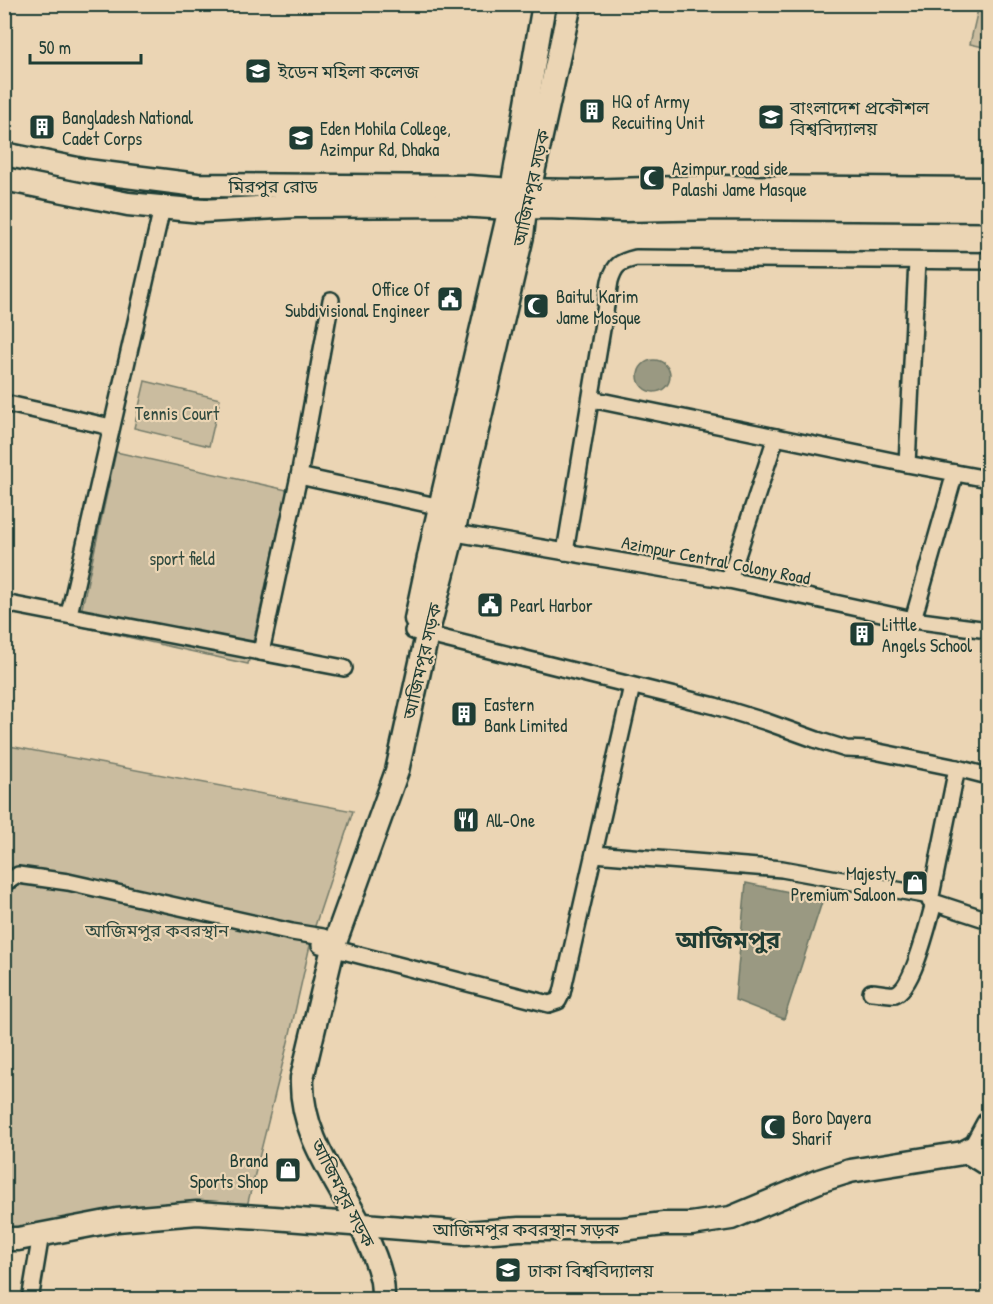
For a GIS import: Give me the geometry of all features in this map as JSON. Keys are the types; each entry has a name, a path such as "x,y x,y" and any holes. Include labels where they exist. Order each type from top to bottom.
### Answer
{"main road":[{"name":"আজিমপুর সড়ক","path":"444,531 441,507 528,199 544,4"},
{"name":"আজিমপুর সড়ক","path":"383,1299 382,1279 373,1251 354,1224 341,1212 302,1137 292,1113 288,1095 290,1077 334,903 384,767 420,633 444,531 522,236 570,4"},
{"name":"মিরপুর রোড","path":"4,154 87,171 197,185 469,187 528,199"},
{"name":"মিরপুর রোড","path":"4,179 128,204 202,211 296,206 459,205 528,199"},
{"path":"528,199 582,191 710,187 988,189"},
{"path":"528,199 624,210 732,208 988,210"},
{"path":"963,1153 976,1146 988,1125"},
{"name":"আজিমপুর কবরস্থান সড়ক","path":"4,1239 18,1239 117,1220 197,1213 466,1233 519,1229 622,1229 664,1224 691,1224 731,1218 819,1181 850,1171 963,1153"},
{"name":"আজিমপুর সড়ক","path":"354,1224 374,1280 375,1299"}],"street":[{"path":"69,614 162,208"},
{"path":"566,552 610,281 613,269 622,261 636,258 988,261"},
{"path":"907,464 917,261"},
{"path":"261,652 299,476 331,300"},
{"path":"591,399 988,479"},
{"path":"4,403 111,427"},
{"path":"729,580 776,437"},
{"path":"913,620 956,473"},
{"path":"299,476 441,507"},
{"name":"Azimpur Central Colony Road","path":"444,531 729,580 913,620 988,630"},
{"path":"4,603 344,668"},
{"path":"420,633 725,709 846,749 869,750 988,776"},
{"path":"10,880 18,875 68,882 292,932 549,1004 558,1001 562,993 632,686"},
{"path":"872,992 896,994 907,984 913,970 932,900 957,768"},
{"path":"594,854 782,868 932,900 988,920"},
{"path":"963,1153 988,1169"},
{"path":"30,1299 41,1234"}],"green space":[{"path":"979,5 988,5 988,48 970,44"},
{"name":"Tennis Court","path":"145,381 220,399 209,446 134,428"},
{"name":"sport field","path":"116,452 287,490 248,664 78,626"},
{"name":"আজিমপুর কবরস্থান","path":"4,745 353,811 313,932 246,1210 5,1231"}],"shaded area":[{"path":"654,360 665,365 670,376 665,387 654,392 643,387 638,376 643,365"},
{"path":"746,883 823,899 784,1019 735,1000"}],"place":[{"name":"ইডেন মহিলা কলেজ","path":"258,71"},
{"name":"HQ of Army Recuiting Unit","path":"592,111"},
{"name":"বাংলাদেশ প্রকৌশল বিশ্ববিদ্যালয়","path":"771,117"},
{"name":"Bangladesh National Cadet Corps","path":"42,127"},
{"name":"Eden Mohila College, Azimpur Rd, Dhaka","path":"301,138"},
{"name":"Azimpur road side Palashi Jame Masque","path":"652,178"},
{"name":"Office Of Subdivisional Engineer","path":"450,299"},
{"name":"Baitul Karim Jame Mosque","path":"536,306"},
{"name":"Pearl Harbor","path":"490,605"},
{"name":"Little Angels School","path":"862,634"},
{"name":"Eastern Bank Limited","path":"464,714"},
{"name":"All-One","path":"466,820"},
{"name":"Majesty Premium Saloon","path":"915,883"},
{"name":"Boro Dayera Sharif","path":"773,1127"},
{"name":"Brand Sports Shop","path":"288,1170"},
{"name":"ঢাকা বিশ্ববিদ্যালয়","path":"508,1270"}],"district":[{"name":"আজিমপুর","path":"728,939"}]}
